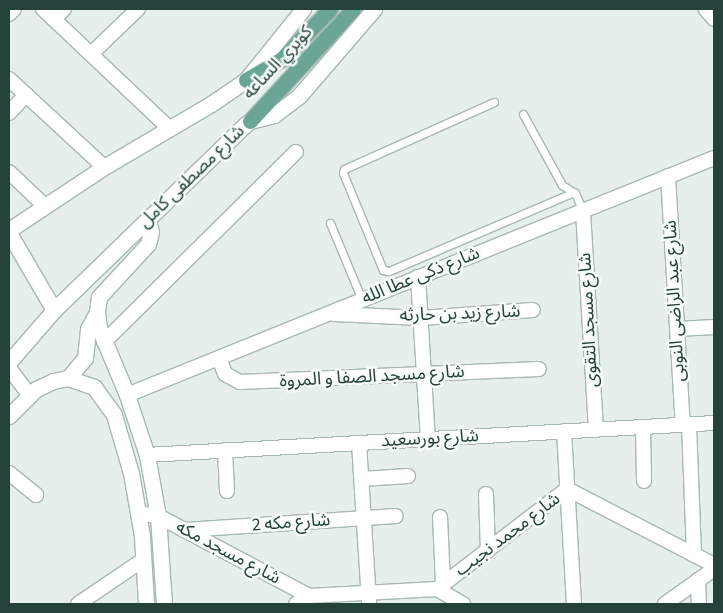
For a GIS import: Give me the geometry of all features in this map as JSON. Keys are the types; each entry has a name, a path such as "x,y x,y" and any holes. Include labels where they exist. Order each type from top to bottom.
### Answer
{"main road":[{"path":"9,362 54,310 9,232 104,166 211,104 246,80 304,9"},
{"name":"كوبري الساعه","path":"246,80 282,59 330,9"},
{"name":"كوبري الساعه","path":"250,121 353,9"},
{"name":"شارع مصطفى كامل","path":"54,310 250,121 274,115 299,96 374,9"},
{"path":"706,9 714,18"},
{"path":"148,220 151,232 148,244 99,297 97,312 99,328 127,394 146,455 158,516 164,604"},
{"path":"68,378 85,358 88,329 97,312"},
{"path":"9,416 30,394 54,381 68,378 94,386 114,415 131,473 138,513 146,604"}],"street":[{"path":"9,14 14,9"},
{"path":"43,9 59,14 91,54 169,128"},
{"path":"91,54 138,9"},
{"path":"9,79 104,166"},
{"path":"9,113 26,95"},
{"path":"104,342 296,152"},
{"name":"شارع ذكى عطا الله","path":"127,394 714,158"},
{"path":"9,172 45,206"},
{"name":"شارع عبد الراضى النوبى","path":"668,176 694,555"},
{"name":"شارع مسجد التقوى","path":"583,211 596,430"},
{"path":"418,278 428,439"},
{"name":"شارع زيد بن حارثه","path":"328,314 421,318 533,310"},
{"path":"677,329 714,327"},
{"name":"شارع مسجد الصفا و المروة","path":"219,358 225,374 240,382 538,368"},
{"path":"9,368 30,394"},
{"name":"شارع بورسعيد","path":"146,455 714,423"},
{"path":"643,427 644,481"},
{"path":"564,431 574,604"},
{"path":"360,443 369,598"},
{"path":"225,450 227,491"},
{"path":"9,473 36,495"},
{"path":"362,479 408,476"},
{"name":"شارع محمد نجيب","path":"444,594 488,550 567,489 714,567"},
{"path":"486,494 488,550"},
{"name":"شارع مسجد مكه","path":"138,513 158,516 309,596"},
{"name":"شارع مكه 2","path":"185,530 396,516"},
{"path":"440,517 444,594"},
{"path":"80,604 143,560"},
{"path":"666,604 714,567"},
{"path":"698,580 699,604"},
{"path":"296,604 309,596 369,598 444,594 463,604"}],"lane":[{"path":"494,102 344,169 343,173 383,270 388,271 574,192"},
{"path":"523,114 562,185 574,192 583,211"},
{"path":"330,223 362,300"}]}
